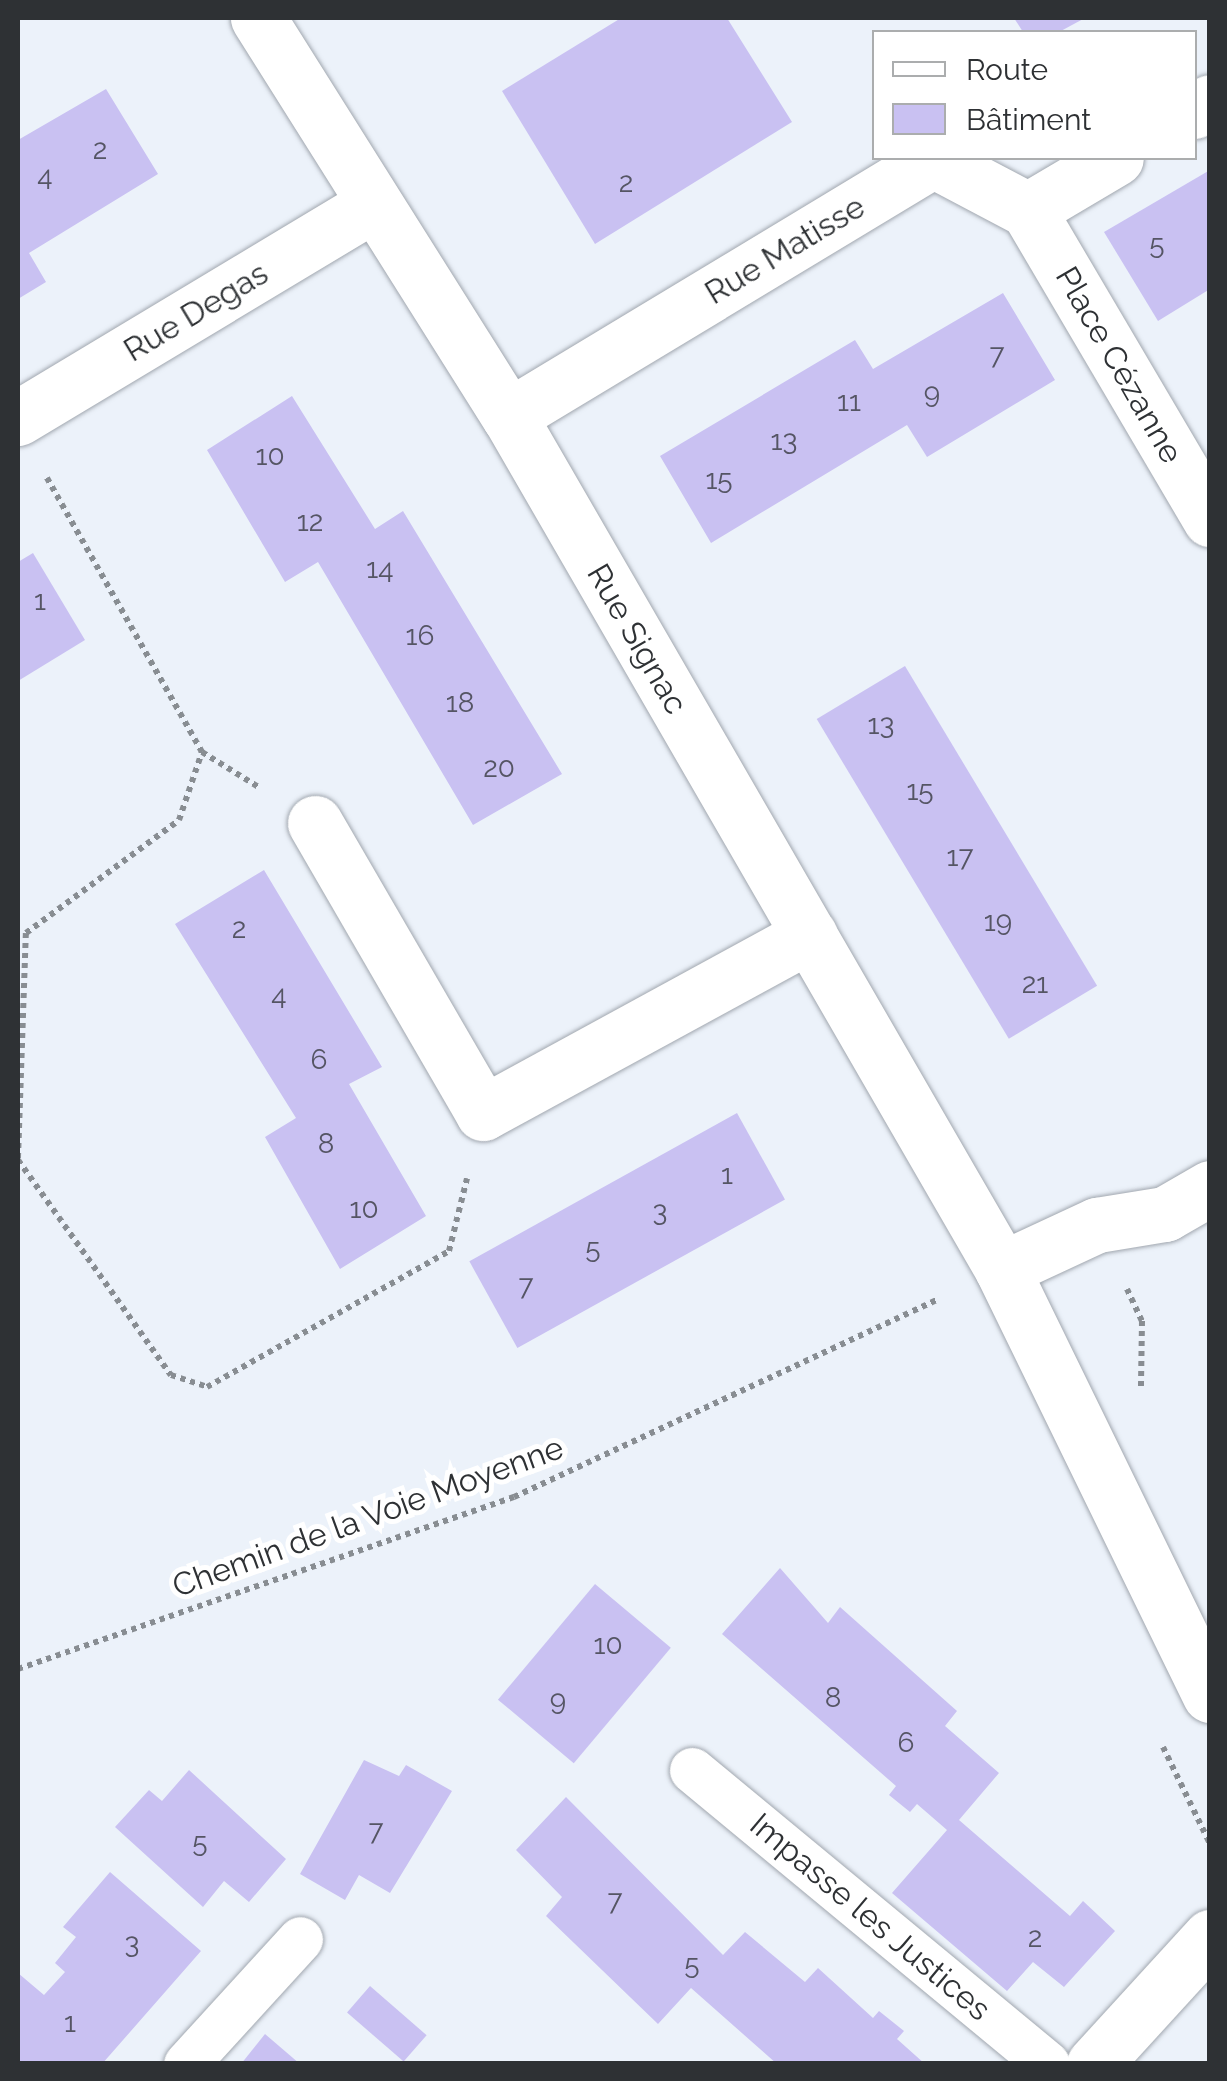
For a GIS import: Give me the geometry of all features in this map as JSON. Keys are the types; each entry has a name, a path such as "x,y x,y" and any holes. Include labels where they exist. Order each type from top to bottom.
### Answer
{"street":[{"name":"Rue Signac","path":"258,18 510,416 1002,1269 1210,1695"},
{"name":"Rue Matisse","path":"510,416 933,160 1028,210"},
{"path":"1028,210 1113,160"},
{"name":"Rue Degas","path":"27,438 373,205"},
{"name":"Place Cézanne","path":"1028,210 1210,520"},
{"path":"315,823 483,1113 810,935"},
{"path":"1002,1269 1096,1225 1165,1214 1210,1188"},
{"path":"1094,2064 1210,1936"}],"lane":[{"name":"Impasse les Justices","path":"692,1770 1047,2064"},
{"path":"186,2064 300,1939"}],"path":[{"path":"27,438 202,752 179,820 26,933 18,1159 171,1375 207,1387 448,1251 483,1113"},
{"path":"1096,1225 1142,1321 1141,1393"},
{"name":"Chemin de la Voie Moyenne","path":"18,1669 514,1497 1002,1269"}],"building":[{"path":"621,18 727,18 792,122 595,244 502,91"},
{"path":"1014,18 1085,18 1063,30 1022,30"},
{"path":"106,89 158,174 29,253 46,282 18,299 18,140"},
{"path":"1210,170 1210,289 1158,321 1104,232"},
{"path":"1003,293 1055,380 927,457 907,425 711,543 660,456 855,340 873,369"},
{"path":"292,396 375,529 403,511 562,774 473,825 318,562 285,582 207,450"},
{"path":"33,553 85,640 18,681 18,562"},
{"path":"905,666 1097,986 1009,1039 817,719"},
{"path":"264,870 382,1067 349,1084 426,1216 340,1269 265,1137 296,1118 175,924"},
{"path":"737,1113 785,1200 517,1348 469,1261"},
{"path":"780,1568 828,1623 840,1607 957,1711 945,1726 999,1773 959,1820 1070,1916 1083,1901 1115,1931 1064,1987 1033,1962 1007,1991 892,1893 947,1830 917,1804 910,1812 889,1795 896,1786 722,1634"},
{"path":"595,1584 671,1648 574,1763 498,1700"},
{"path":"364,1760 399,1776 406,1765 452,1791 390,1893 359,1875 345,1900 300,1874"},
{"path":"189,1770 286,1859 249,1902 224,1881 203,1907 115,1827 149,1790 162,1801"},
{"path":"566,1797 723,1955 745,1932 805,1982 818,1968 873,2018 879,2011 904,2031 897,2039 925,2064 777,2064 691,1988 658,2024 546,1916 562,1897 516,1850"},
{"path":"110,1872 201,1951 102,2064 18,2064 18,1973 44,1995 65,1972 55,1963 76,1937 63,1927"},
{"path":"370,1986 427,2035 404,2062 347,2012"},
{"path":"265,2034 300,2064 241,2064"}]}
